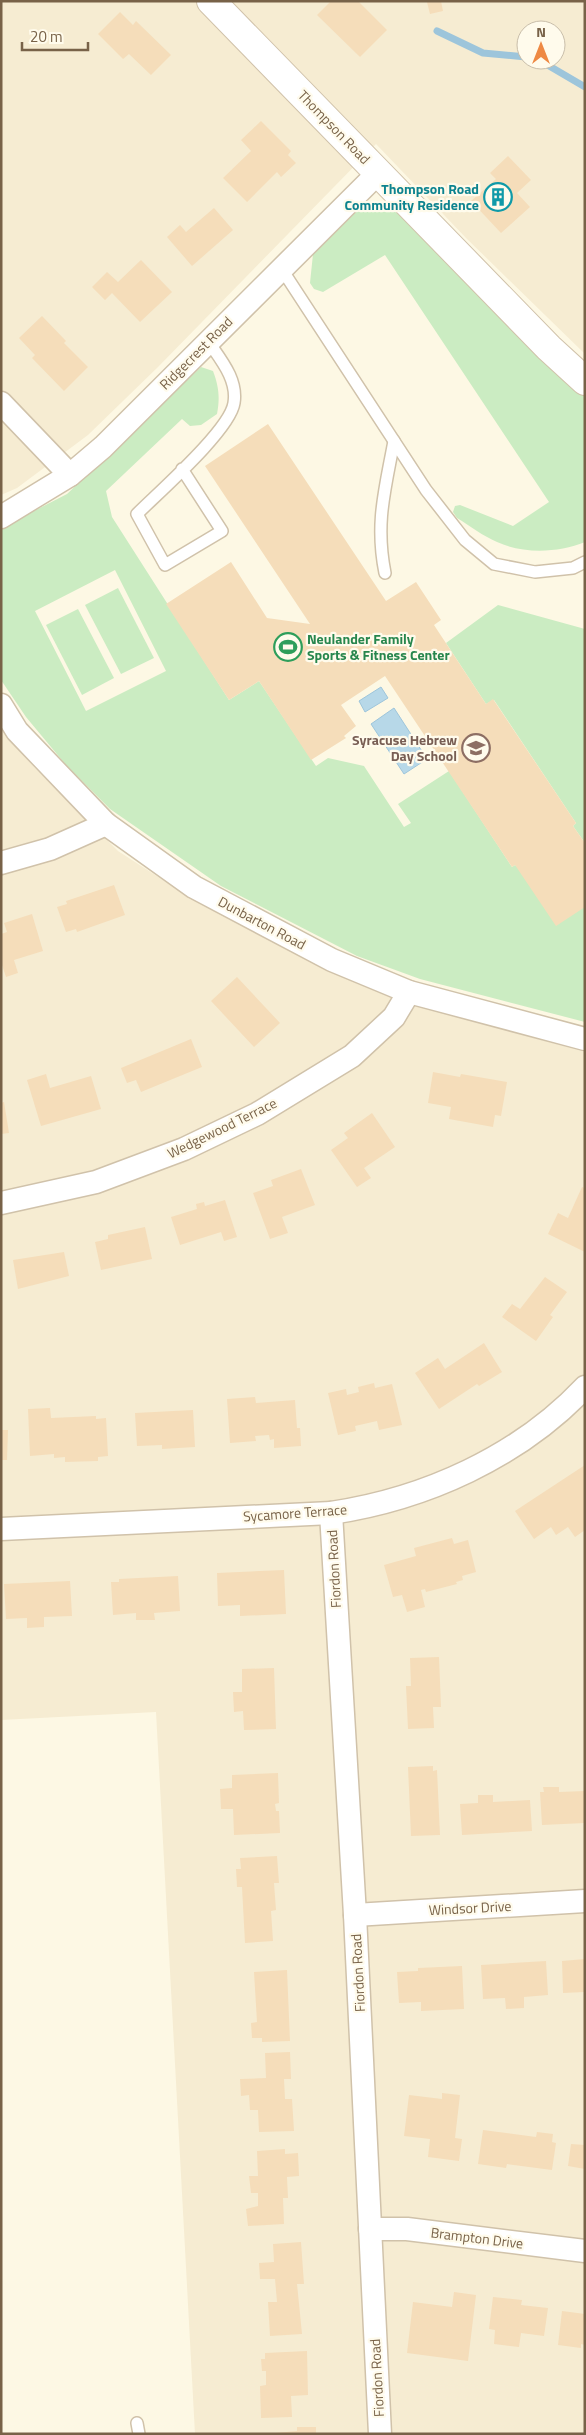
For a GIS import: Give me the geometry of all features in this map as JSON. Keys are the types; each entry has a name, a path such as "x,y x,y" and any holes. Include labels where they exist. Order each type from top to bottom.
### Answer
{"street":[{"name":"Thompson Road","path":"211,1 549,348 585,380"},
{"name":"Ridgecrest Road","path":"1,517 70,475 103,447 378,173"},
{"path":"1,403 70,475"},
{"name":"Dunbarton Road","path":"1,705 17,731 106,824 194,887 332,960 409,992 585,1038"},
{"path":"1,863 50,849 106,824"},
{"name":"Wedgewood Terrace","path":"1,1202 96,1182 184,1148 256,1114 352,1056 394,1017 409,992"},
{"name":"Sycamore Terrace","path":"1,1529 331,1513 356,1509 435,1487 498,1456 564,1410 585,1387"},
{"name":"Fiordon Road","path":"331,1513 355,1915 380,2434"},
{"name":"Windsor Drive","path":"355,1915 585,1901"},
{"name":"Brampton Drive","path":"370,2229 407,2230 585,2251"}],"lane":[{"path":"281,268 426,490 465,540 494,564 535,572 572,568 585,562"},
{"path":"182,469 222,531 165,566 137,514 182,469 217,435 234,403 231,373 208,341"},
{"path":"385,573 380,548 380,521 394,441"}],"shaded area":[{"path":"1,1 585,1 585,354 467,239 376,144 158,367 88,435 17,488 1,495"},
{"path":"1,725 34,767 118,851 197,902 358,984 444,1013 585,1052 585,2434 195,2434 156,1712 1,1720"}],"green space":[{"path":"377,201 389,205 585,397 585,542 575,546 552,550 518,549 492,540 457,518 453,512 455,506 460,505 513,526 549,502 385,255 323,292 314,289 310,283 313,254 366,202"},
{"path":"201,367 213,371 218,392 217,414 201,425 190,426 182,419 106,491 112,517 229,700 259,681 316,766 328,758 364,766 404,827 411,823 398,804 449,771 512,867 515,865 585,907 585,1022 420,979 357,956 221,886 110,809 66,765 26,717 1,680 1,528 67,494","holes":["115,570 166,671 86,711 35,611"]},
{"path":"118,588 154,658 121,674 85,605"},
{"path":"498,605 585,629 585,843 573,826 576,823 494,700 486,704 446,643"},
{"path":"78,609 114,678 82,695 46,625"}],"water":[{"path":"381,687 388,698 365,712 359,701"},
{"path":"394,708 427,759 404,774 371,724"}],"building":[{"path":"331,1 358,1 387,30 360,57 317,15"},
{"path":"441,1 443,11 430,14 427,2"},
{"path":"120,12 133,25 136,21 171,55 151,75 129,54 123,59 98,34"},
{"path":"261,121 291,151 288,155 296,163 281,177 277,172 247,202 223,178 251,151 241,140"},
{"name":"Thompson Road Community Residence","path":"508,156 531,180 517,193 530,207 501,233 471,201 496,179 490,173"},
{"path":"214,208 233,230 192,266 167,237 180,225 186,232"},
{"path":"141,260 172,292 140,322 112,293 105,300 92,287 107,272 118,282"},
{"path":"42,316 66,341 64,343 88,367 64,391 32,358 35,355 19,338"},
{"path":"268,424 386,601 416,582 441,620 434,625 486,704 493,699 576,823 573,826 585,843 585,907 556,926 515,865 512,867 385,676 341,705 356,726 344,736 346,738 311,760 259,681 229,700 166,604 231,562 267,618 310,624 205,466"},
{"path":"114,885 125,915 77,932 76,929 66,932 57,907 67,904 66,901"},
{"path":"32,914 43,951 14,960 18,973 6,977 1,962 1,934 7,932 4,923"},
{"path":"237,977 280,1023 254,1047 211,1001"},
{"path":"191,1039 202,1067 141,1092 136,1080 127,1083 121,1068"},
{"path":"433,1072 460,1077 461,1074 507,1082 501,1116 495,1115 493,1127 449,1119 451,1107 428,1103"},
{"path":"46,1074 50,1088 91,1076 101,1109 41,1126 27,1080"},
{"path":"4,1102 9,1133 1,1134 1,1103"},
{"path":"372,1113 395,1147 364,1168 371,1178 357,1187 331,1150 348,1138 344,1133"},
{"path":"301,1169 315,1205 282,1217 288,1233 270,1239 253,1193 273,1186 271,1180"},
{"path":"582,1187 585,1188 585,1252 548,1234 558,1213 568,1218"},
{"path":"225,1200 237,1237 224,1241 221,1232 180,1245 171,1217 197,1209 196,1204 204,1202 205,1206"},
{"path":"145,1227 152,1259 101,1270 95,1242 108,1239 108,1235"},
{"path":"64,1252 69,1276 18,1289 13,1260"},
{"path":"545,1277 567,1292 550,1315 553,1317 536,1341 502,1317 512,1304 520,1309"},
{"path":"484,1343 502,1372 479,1386 477,1384 439,1409 415,1373 438,1358 445,1369"},
{"path":"374,1383 375,1388 392,1384 402,1425 379,1430 377,1421 355,1426 356,1431 338,1435 328,1393 346,1389 347,1395 359,1392 358,1387"},
{"path":"255,1397 256,1403 295,1400 297,1428 300,1428 301,1446 274,1448 274,1439 270,1440 269,1435 255,1436 256,1441 230,1443 227,1399"},
{"path":"50,1408 51,1418 96,1416 96,1419 106,1418 108,1456 98,1457 98,1461 65,1462 65,1457 54,1458 54,1454 30,1456 28,1409"},
{"path":"193,1410 195,1447 162,1449 162,1445 137,1446 135,1413"},
{"path":"1,1430 8,1430 7,1460 1,1460"},
{"path":"585,1465 585,1530 575,1537 568,1527 556,1535 551,1527 534,1539 515,1511"},
{"path":"452,1538 454,1544 468,1540 476,1572 462,1576 463,1580 456,1582 457,1584 426,1592 425,1589 421,1590 425,1607 407,1612 402,1595 393,1597 384,1565 416,1556 414,1548"},
{"path":"284,1570 286,1614 240,1616 240,1605 218,1606 217,1573"},
{"path":"178,1576 180,1611 154,1613 155,1620 136,1620 136,1613 113,1615 111,1582 119,1582 119,1579"},
{"path":"70,1581 72,1616 44,1617 44,1627 27,1628 27,1618 6,1619 4,1584"},
{"path":"439,1657 441,1707 433,1707 434,1728 408,1729 406,1686 411,1686 410,1658"},
{"path":"274,1668 276,1729 244,1730 243,1711 234,1712 233,1692 242,1692 242,1669"},
{"path":"433,1766 433,1771 437,1770 440,1835 411,1836 408,1767"},
{"path":"278,1773 279,1803 275,1804 276,1811 279,1811 280,1833 234,1835 233,1809 221,1809 220,1789 232,1788 232,1775"},
{"path":"543,1787 559,1787 559,1792 585,1791 585,1823 542,1825 540,1792 544,1792"},
{"path":"478,1795 493,1795 493,1802 530,1800 532,1831 462,1835 460,1804 478,1803"},
{"path":"277,1856 279,1883 274,1883 276,1910 271,1911 273,1941 245,1943 242,1887 237,1887 236,1869 241,1869 240,1858"},
{"path":"585,1959 585,1992 563,1993 562,1961"},
{"path":"546,1961 548,1995 524,1997 524,2008 506,2009 505,1998 483,1999 481,1965"},
{"path":"462,1966 464,2009 421,2011 421,2002 399,2003 397,1972 418,1971 418,1968"},
{"path":"287,1970 290,2041 262,2042 262,2038 252,2038 251,2023 257,2022 254,1972"},
{"path":"290,2052 291,2079 284,2079 285,2099 292,2099 294,2131 259,2132 258,2110 250,2110 249,2095 241,2096 240,2079 266,2078 265,2053"},
{"path":"442,2093 460,2095 455,2138 462,2139 459,2161 428,2157 430,2139 404,2136 409,2095 442,2099"},
{"path":"483,2130 536,2137 537,2132 553,2134 552,2142 556,2143 552,2170 507,2164 506,2168 478,2164"},
{"path":"571,2144 585,2145 585,2169 568,2166"},
{"path":"285,2149 285,2154 298,2153 299,2176 287,2177 288,2198 283,2198 284,2224 248,2226 246,2209 258,2206 258,2193 251,2193 249,2176 258,2176 257,2151"},
{"path":"301,2242 304,2284 297,2284 302,2334 270,2336 268,2302 277,2302 275,2279 260,2279 259,2263 274,2262 273,2244"},
{"path":"454,2292 476,2295 468,2361 407,2353 413,2302 452,2307"},
{"path":"493,2297 522,2300 521,2305 548,2308 544,2336 521,2333 519,2347 494,2344 495,2330 489,2329"},
{"path":"562,2311 585,2314 585,2345 581,2344 581,2348 558,2345"},
{"path":"307,2351 308,2395 291,2396 292,2417 261,2418 260,2386 266,2385 266,2371 262,2371 261,2359 265,2359 265,2353"},
{"path":"297,2427 316,2427 316,2434 265,2434 297,2431"}],"waterway":[{"path":"437,31 483,53 516,56"},
{"path":"556,70 585,87"}],"place":[{"name":"Thompson Road Community Residence","path":"498,197"},
{"name":"Neulander Family Sports & Fitness Center","path":"288,647"},
{"name":"Syracuse Hebrew Day School","path":"476,748"}]}
